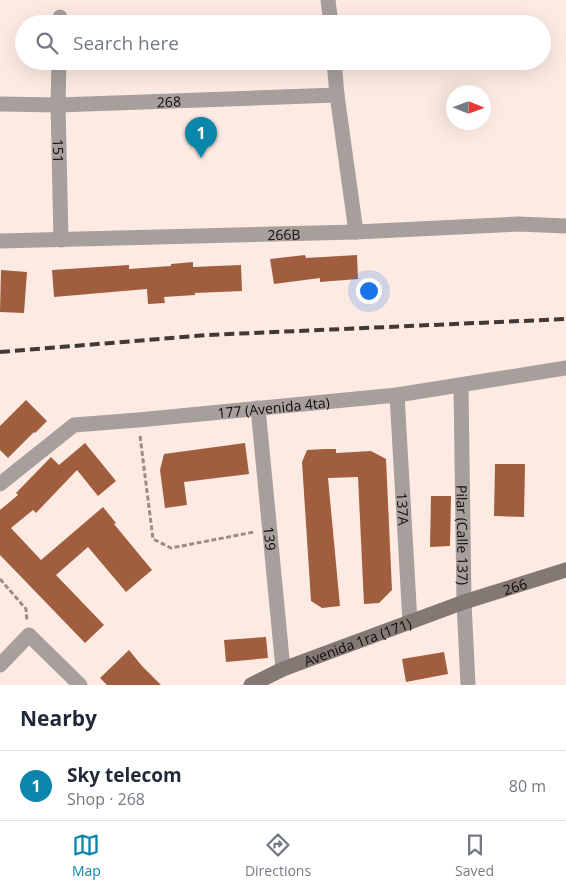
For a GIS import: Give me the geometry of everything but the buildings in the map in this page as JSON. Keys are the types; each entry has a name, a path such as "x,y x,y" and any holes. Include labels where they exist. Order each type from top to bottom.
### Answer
{"street":[{"path":"328,0 330,15"},
{"name":"151","path":"59,70 61,240"},
{"path":"335,70 356,232"},
{"name":"268","path":"0,104 58,105 337,95"},
{"name":"266B","path":"0,241 356,232 518,224 566,226"},
{"name":"177 (Avenida 4ta)","path":"0,484 74,425 397,395 566,368"},
{"name":"Pilar (Calle 137)","path":"461,385 464,602 468,685"},
{"name":"137A","path":"397,395 410,622"},
{"name":"139","path":"258,408 283,669"},
{"name":"266","path":"464,602 566,570"},
{"name":"Avenida 1ra (171)","path":"250,685 283,669 464,602"},
{"path":"0,665 29,635 80,685"}],"path":[{"path":"138,420 152,539 171,548 269,529"},
{"path":"0,579 26,608 29,635"}],"railway":[{"path":"0,352 208,335 566,319"}],"place":[{"name":"Sky telecom","path":"201,158"}]}
